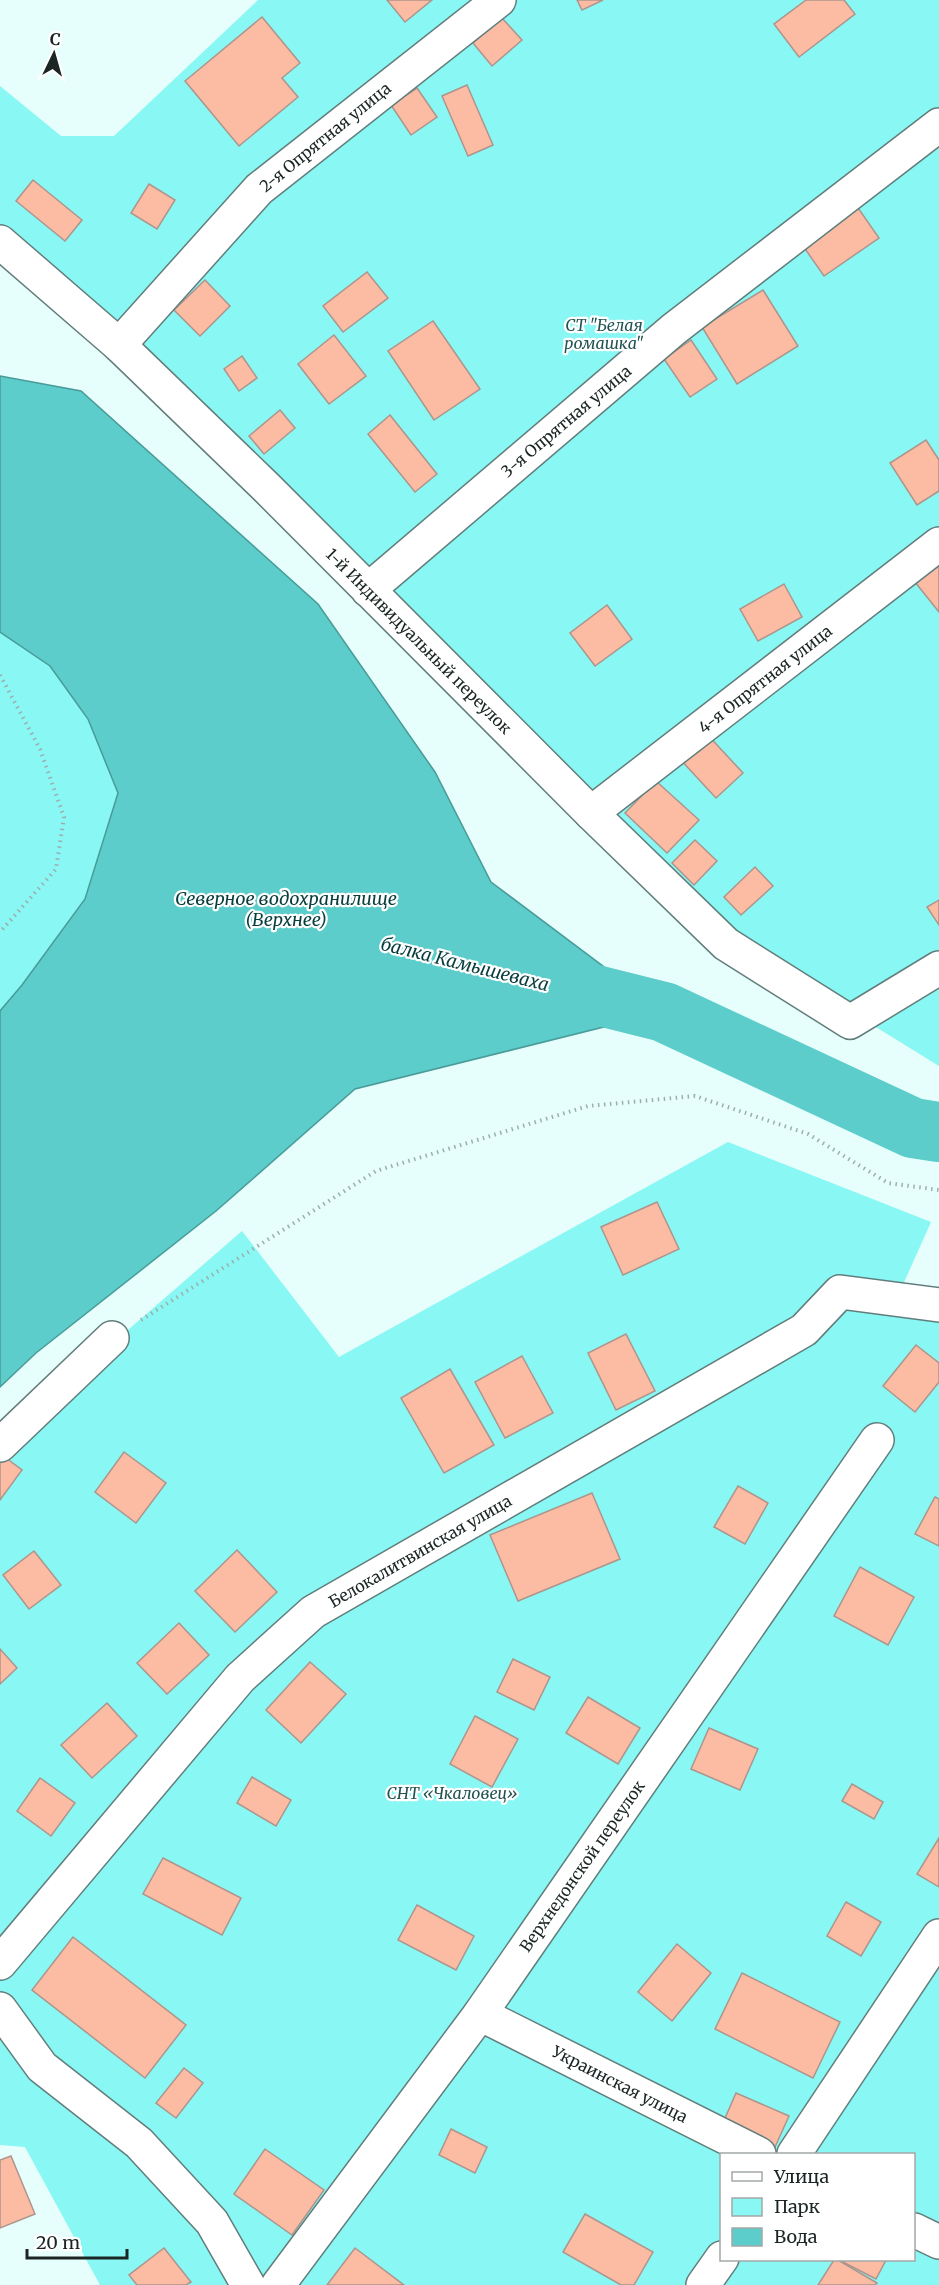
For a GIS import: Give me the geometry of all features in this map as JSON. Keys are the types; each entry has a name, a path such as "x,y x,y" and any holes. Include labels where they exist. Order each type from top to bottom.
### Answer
{"street":[{"name":"2-я Опрятная улица","path":"119,345 259,189 499,0"},
{"name":"3-я Опрятная улица","path":"368,590 674,329 939,125"},
{"name":"1-й Индивидуальный переулок","path":"0,242 119,345 267,488 591,813 726,944 850,1022 939,968"},
{"name":"4-я Опрятная улица","path":"591,813 939,544"},
{"name":"Белокалитвинская улица","path":"0,1963 240,1678 313,1612 804,1330 840,1292 939,1305"},
{"path":"0,1444 112,1338"},
{"name":"Верхнедонской переулок","path":"278,2285 480,2014 877,1440"},
{"path":"795,2153 939,1936"},
{"path":"0,2009 42,2067 139,2143 212,2222 248,2285"},
{"name":"Украинская улица","path":"480,2014 757,2153"},
{"path":"915,2230 939,2242"},
{"path":"703,2285 720,2261"}],"path":[{"path":"0,675 40,749 64,817 56,869 0,932"},
{"path":"112,1338 376,1172 588,1106 695,1096 807,1134 888,1183 939,1190"}],"green space":[{"name":"СТ \"Белая ромашка\"","path":"258,0 939,0 939,1066 730,937 0,227 0,86 61,136 114,136"},
{"path":"0,632 50,666 88,719 118,793 85,898 22,985 0,1011"},
{"name":"СНТ «Чкаловец»","path":"728,1142 931,1222 897,1298 939,1301 939,2285 100,2285 25,2147 0,2145 0,1441 242,1231 339,1357"}],"water":[{"name":"Северное водохранилище (Верхнее)","path":"0,376 81,391 318,604 435,772 491,882 664,1012 355,1089 216,1211 36,1353 0,1387 0,1011 22,985 85,899 118,793 88,719 50,666 0,632"}],"building":[{"path":"387,0 432,0 405,22"},
{"path":"577,0 603,0 582,10"},
{"path":"806,0 844,0 855,14 799,57 774,24"},
{"path":"262,17 300,63 282,78 298,97 239,146 185,81"},
{"path":"502,18 522,40 492,66 473,43"},
{"path":"467,85 493,145 468,156 442,96"},
{"path":"417,88 437,117 411,135 391,105"},
{"path":"33,180 82,220 65,241 16,201"},
{"path":"149,184 175,200 157,229 131,213"},
{"path":"856,205 879,238 824,276 801,243"},
{"path":"367,272 388,298 343,332 323,306"},
{"path":"205,280 230,306 200,336 174,310"},
{"path":"763,290 798,346 737,384 702,327"},
{"path":"433,321 480,389 434,420 388,351"},
{"path":"334,335 366,376 329,404 298,364"},
{"path":"691,340 717,379 690,397 664,359"},
{"path":"242,356 257,378 239,391 224,369"},
{"path":"280,410 295,428 264,454 249,436"},
{"path":"390,415 437,474 415,492 368,434"},
{"path":"926,440 939,460 939,491 917,505 890,463"},
{"path":"939,563 939,612 915,582"},
{"path":"784,584 802,617 758,641 740,609"},
{"path":"607,605 632,639 595,666 570,633"},
{"path":"705,732 743,773 716,798 678,757"},
{"path":"656,781 699,820 667,853 625,813"},
{"path":"695,840 717,861 694,885 672,863"},
{"path":"755,867 773,886 741,915 724,897"},
{"path":"939,900 939,925 927,907"},
{"path":"657,1202 679,1249 623,1275 601,1227"},
{"path":"626,1334 655,1391 616,1410 588,1353"},
{"path":"916,1345 939,1363 939,1382 915,1412 883,1386"},
{"path":"522,1356 553,1413 505,1438 475,1382"},
{"path":"450,1369 494,1445 444,1473 401,1398"},
{"path":"124,1452 166,1483 136,1523 95,1492"},
{"path":"2,1455 22,1470 0,1500 0,1458"},
{"path":"738,1486 768,1503 745,1544 714,1527"},
{"path":"592,1493 620,1559 518,1601 490,1535"},
{"path":"935,1497 939,1499 939,1546 915,1534"},
{"path":"237,1550 277,1592 235,1632 195,1591"},
{"path":"34,1551 61,1585 29,1609 3,1575"},
{"path":"860,1567 914,1597 888,1645 834,1616"},
{"path":"179,1623 209,1655 167,1694 137,1663"},
{"path":"0,1649 17,1668 0,1684"},
{"path":"513,1659 550,1677 534,1710 497,1692"},
{"path":"310,1662 346,1694 301,1743 266,1710"},
{"path":"588,1697 640,1728 618,1764 566,1733"},
{"path":"107,1703 137,1736 92,1778 61,1745"},
{"path":"475,1716 518,1739 492,1787 450,1764"},
{"path":"709,1728 758,1749 740,1790 691,1769"},
{"path":"252,1777 291,1800 276,1826 237,1803"},
{"path":"40,1778 75,1803 51,1836 17,1811"},
{"path":"852,1784 883,1802 874,1819 842,1801"},
{"path":"939,1838 939,1887 917,1874"},
{"path":"163,1858 241,1898 222,1935 143,1894"},
{"path":"846,1902 881,1922 861,1956 827,1936"},
{"path":"417,1905 474,1936 456,1970 398,1940"},
{"path":"73,1937 186,2025 145,2078 32,1990"},
{"path":"677,1944 711,1973 672,2021 638,1992"},
{"path":"742,1973 840,2022 813,2078 715,2029"},
{"path":"184,2068 203,2083 176,2118 156,2103"},
{"path":"736,2093 789,2116 775,2147 722,2125"},
{"path":"451,2129 487,2147 475,2173 439,2155"},
{"path":"265,2149 324,2190 292,2235 234,2194"},
{"path":"11,2156 35,2214 0,2228 0,2160"},
{"path":"585,2214 653,2252 634,2285 621,2285 563,2252"},
{"path":"164,2248 191,2282 186,2285 137,2285 129,2275"},
{"path":"355,2248 404,2285 327,2285"},
{"path":"833,2261 840,2261 877,2283 875,2285 818,2285"},
{"path":"841,2261 885,2261 876,2279"}],"waterway":[{"name":"балка Камышеваха","path":"584,992 664,1012 913,1128 939,1132"}]}
